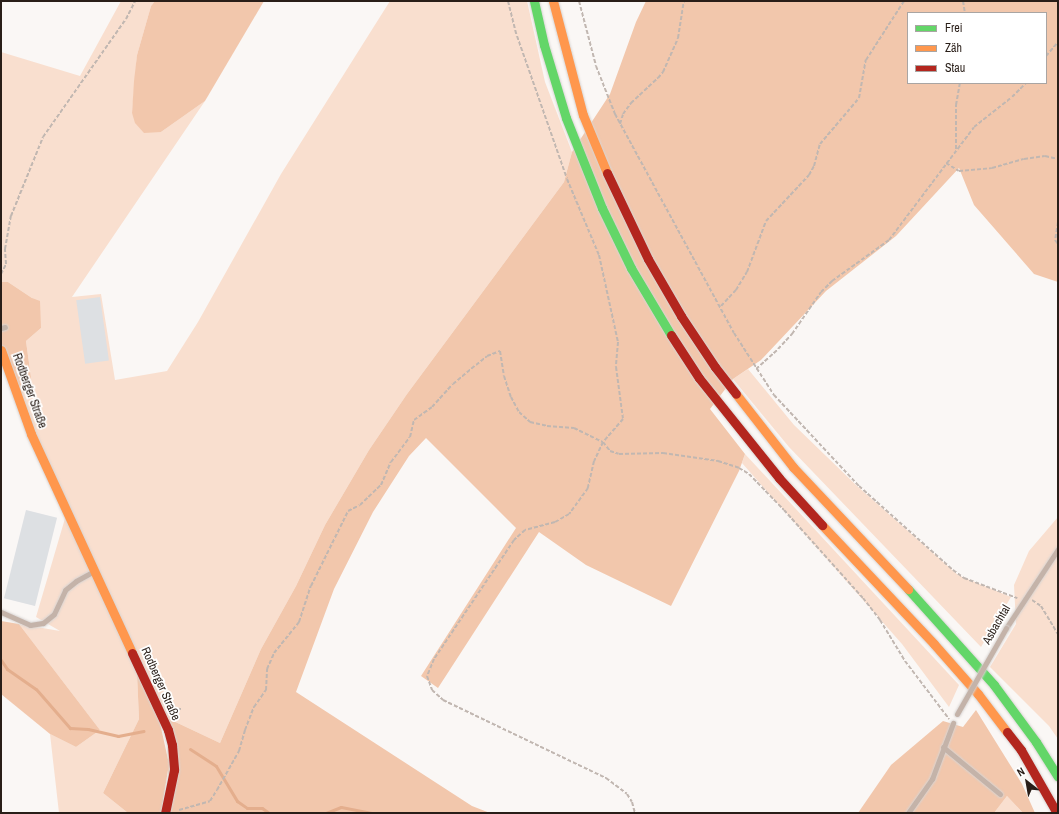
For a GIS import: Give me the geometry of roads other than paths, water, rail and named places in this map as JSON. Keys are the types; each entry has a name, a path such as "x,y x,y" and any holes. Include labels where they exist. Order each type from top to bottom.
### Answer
{"main road":[{"path":"534,1 544,45 566,118 602,208 631,268 664,325 699,378 778,478 934,644 978,694 1021,750 1057,813"},
{"path":"553,1 562,40 583,114 622,207 648,259 681,316 719,373 793,467 949,633 994,685 1036,742 1058,777"},
{"name":"Rodberger Straße","path":"1,350 11,382 32,434 168,730 172,745 174,770 166,813"}],"lane":[{"name":"Asbachtal","path":"957,714 1022,601 1058,549"},
{"path":"1,612 30,625 43,624 54,614 65,590 76,581 95,571"},
{"path":"908,813 932,779 953,723"},
{"path":"943,747 1000,794"}],"waterway":[{"path":"1,660 7,669 36,689 70,728 88,729 118,736 144,731"},
{"path":"190,749 216,766 237,801 247,808 262,808 269,813"},
{"path":"326,813 341,807 371,813"}]}
